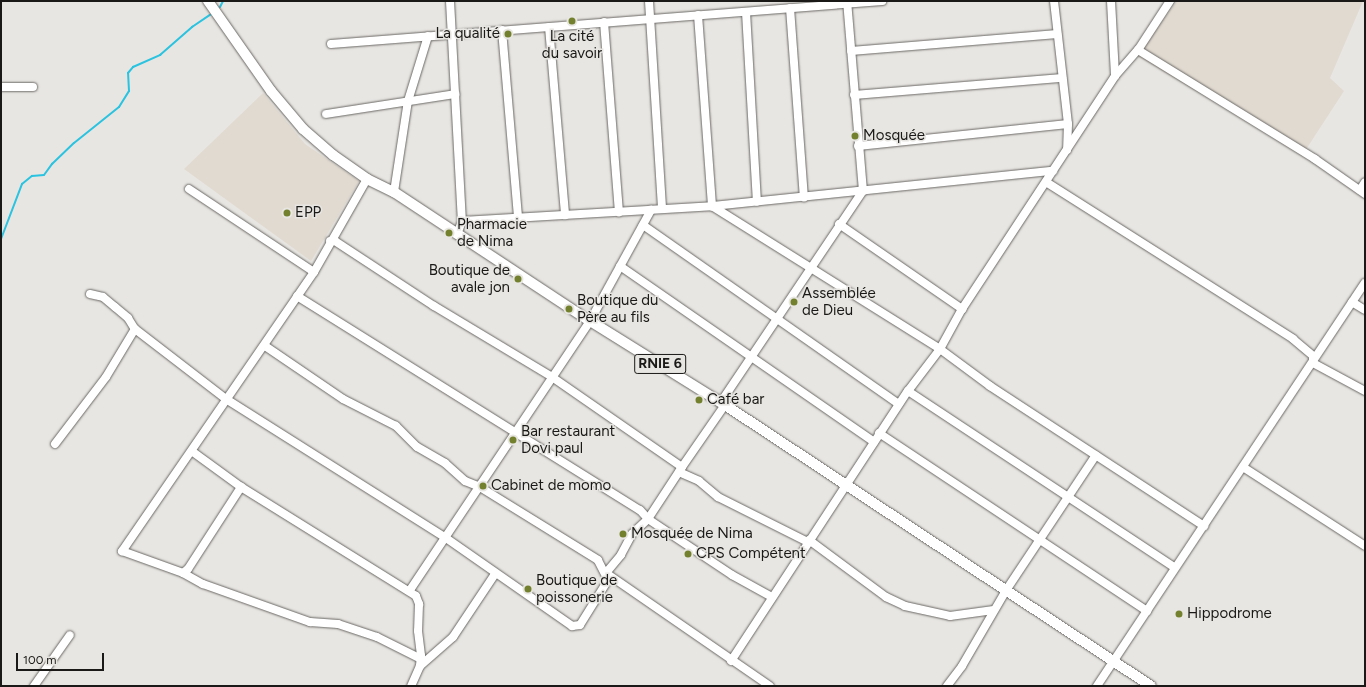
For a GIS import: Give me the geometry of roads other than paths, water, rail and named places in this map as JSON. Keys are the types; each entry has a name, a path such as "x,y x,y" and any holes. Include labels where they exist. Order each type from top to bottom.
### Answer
{"main road":[{"name":"RNIE 6","path":"208,1 270,91 303,129 321,146 367,178 394,192 457,236 590,321 723,403 1005,592 1113,660 1151,686"}],"street":[{"path":"450,1 462,221 457,236"},
{"path":"649,1 662,209"},
{"path":"331,44 746,12 847,2 882,1"},
{"path":"1054,1 1068,124 1067,150"},
{"path":"1111,1 1115,76"},
{"path":"606,573 621,554 632,534 648,519 751,357 839,224 864,191 858,146 847,2"},
{"path":"731,661 879,433 908,391 940,349 962,309 1115,76 1138,50 1168,2"},
{"path":"790,8 804,197"},
{"path":"746,12 757,202"},
{"path":"698,15 712,206"},
{"path":"604,22 618,212"},
{"path":"549,27 565,215"},
{"path":"502,30 518,218"},
{"path":"851,51 1057,34"},
{"path":"394,192 408,101 428,36"},
{"path":"1138,50 1362,192 1365,182"},
{"path":"854,95 1062,78"},
{"path":"2,85 34,87"},
{"path":"326,114 455,94"},
{"path":"858,146 1068,124"},
{"path":"462,221 712,206 1053,171"},
{"path":"367,178 330,241 314,272 265,346 226,400 193,452 122,551 183,573 202,584 310,622 338,624 377,637 420,662"},
{"path":"1046,182 1293,339 1314,356 1313,363"},
{"path":"189,189 314,272"},
{"path":"712,206 810,270 940,349 990,386 1204,526"},
{"path":"410,590 590,321 651,210"},
{"path":"839,224 962,309"},
{"path":"643,225 899,404"},
{"path":"330,241 335,241 434,306 552,378 680,470 699,481 718,497 809,541 886,597 905,606 950,616 994,610"},
{"path":"620,266 874,442"},
{"path":"1097,686 1365,283"},
{"path":"90,294 103,297 128,318 135,329 226,400 446,538 494,574 576,627 608,580 606,573 598,560 480,487 465,481 445,463 417,447 396,426 344,399 265,346"},
{"path":"298,296 640,510 648,519 718,567 772,597"},
{"path":"1352,302 1365,310"},
{"path":"56,444 106,376 135,329"},
{"path":"1313,363 1365,391"},
{"path":"908,391 1175,568"},
{"path":"879,433 1147,611"},
{"path":"193,452 241,487 384,577 410,590 420,604 420,662 411,686"},
{"path":"947,686 1005,592 1096,455"},
{"path":"1243,467 1365,546"},
{"path":"183,573 188,569 241,487"},
{"path":"640,510 654,510"},
{"path":"606,573 731,661 770,686"},
{"path":"420,662 453,637 494,574"},
{"path":"34,686 70,635"}],"waterway":[{"path":"220,7 223,1"},
{"path":"1,239 22,184 32,176 44,175 52,164 74,143 119,107 129,91 128,73 133,67 160,55 192,27 210,15"}],"place":[{"name":"La cité du savoir","path":"572,21"},
{"name":"La qualité","path":"508,34"},
{"name":"Mosquée","path":"855,136"},
{"name":"EPP","path":"287,213"},
{"name":"Pharmacie de Nima","path":"449,233"},
{"name":"Boutique de avale jon","path":"518,279"},
{"name":"Assemblée de Dieu","path":"794,302"},
{"name":"Boutique du Père au fils","path":"569,309"},
{"name":"Café bar","path":"699,400"},
{"name":"Bar restaurant Dovi paul","path":"513,440"},
{"name":"Cabinet de momo","path":"483,486"},
{"name":"Mosquée de Nima","path":"623,534"},
{"name":"CPS Compétent","path":"688,554"},
{"name":"Boutique de poissonerie","path":"528,589"},
{"name":"Hippodrome","path":"1179,614"}]}
